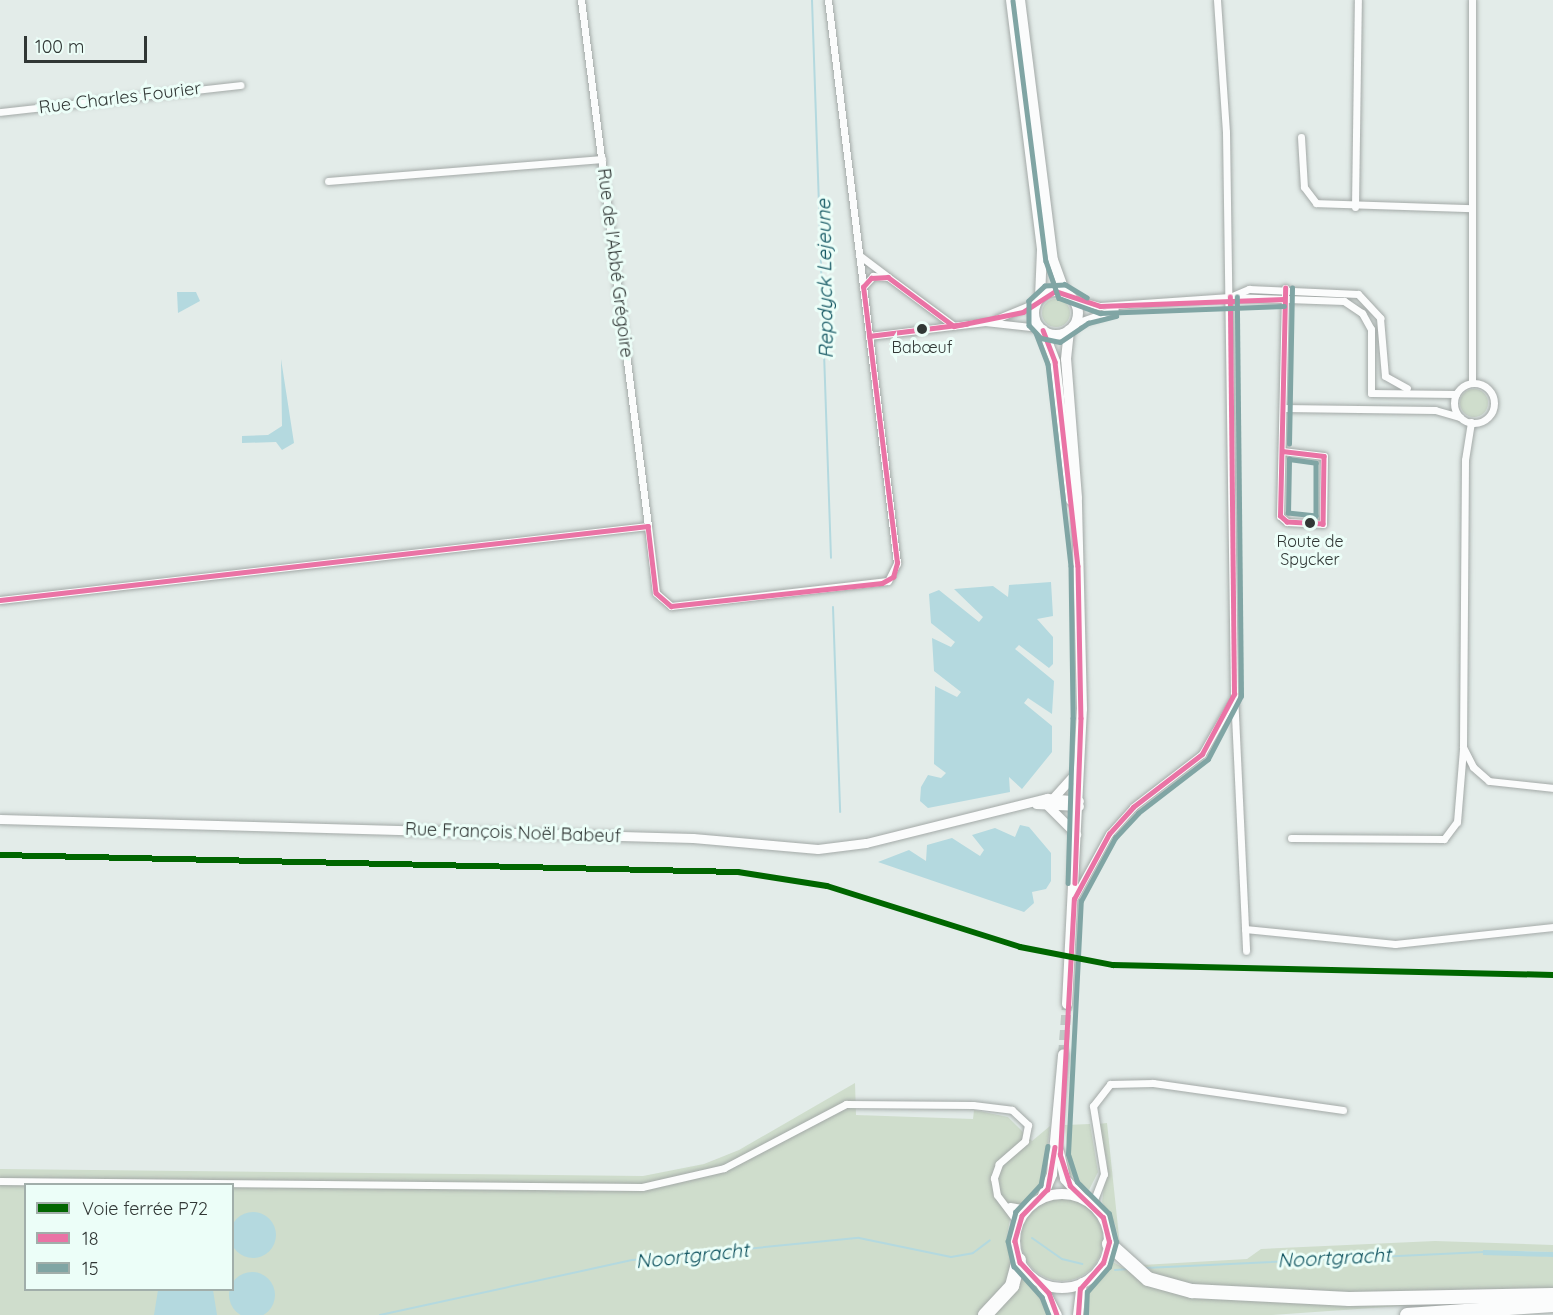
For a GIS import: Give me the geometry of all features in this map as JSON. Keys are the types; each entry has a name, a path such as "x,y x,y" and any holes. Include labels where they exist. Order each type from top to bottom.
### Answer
{"highway":[{"path":"1108,1244 1127,1265 1144,1276 1187,1290 1305,1298 1553,1295"},
{"path":"985,1315 1012,1286 1019,1260"},
{"path":"1407,1315 1553,1305"}],"main road":[{"path":"1011,0 1043,256 1039,300 1041,329 1055,362 1078,566"},
{"path":"1020,0 1053,260 1069,296 1072,326 1066,359 1078,566 1080,765 1067,1004"},
{"path":"1039,300 1069,296"},
{"path":"1041,329 1056,335 1072,326"},
{"path":"1042,1198 1052,1177 1063,1055"},
{"path":"1038,1281 1060,1288 1082,1283 1101,1266 1108,1244 1105,1223 1092,1205 1082,1198 1064,1175 1058,1127"},
{"path":"1057,1315 1038,1281 1019,1260 1018,1223 1027,1209 1042,1198 1064,1194 1082,1198"},
{"path":"1078,1315 1082,1283"}],"street":[{"name":"Rue de l'Abbé Grégoire","path":"581,0 656,592 670,606 891,579 897,563 828,0"},
{"path":"1217,0 1230,297 1234,694 1246,951"},
{"path":"1356,207 1358,0"},
{"path":"1472,0 1469,208 1472,383"},
{"name":"Rue Charles Fourier","path":"0,112 240,85"},
{"path":"1301,137 1308,196 1324,206 1469,208"},
{"path":"328,181 602,159"},
{"path":"859,255 954,326"},
{"path":"863,287 876,275 891,278"},
{"path":"1230,297 1246,289 1285,288 1343,289 1366,299 1382,325 1385,376 1413,390"},
{"path":"1282,451 1324,456 1323,524 1281,518 1284,299 1285,288"},
{"path":"1069,296 1129,306"},
{"path":"1072,326 1129,306 1230,297 1337,300 1355,307 1372,333 1371,393 1413,390 1456,396"},
{"path":"985,322 1039,300"},
{"path":"869,336 985,322 1041,329"},
{"path":"1435,410 1472,383"},
{"path":"1283,408 1435,410 1471,422 1487,418 1494,403 1488,388 1472,383"},
{"path":"1456,396 1460,417"},
{"path":"1291,838 1443,839 1458,819 1464,747 1465,460 1471,422"},
{"path":"0,600 648,525"},
{"path":"1074,899 1109,834 1133,807 1202,754 1234,694"},
{"path":"1464,747 1473,766 1489,781 1553,788"},
{"path":"1054,797 1070,784 1080,765"},
{"name":"Rue François Noël Babeuf","path":"0,819 681,838 811,849 850,846 1054,797 1079,803"},
{"name":"Rue François Noël Babeuf","path":"1021,806 1079,803"},
{"path":"1042,804 1061,814 1077,837"},
{"path":"1245,929 1395,944 1553,927"},
{"path":"1092,1205 1104,1174 1093,1106 1110,1084 1148,1083 1343,1110"},
{"path":"0,1181 648,1186 724,1168 846,1104 973,1105 1012,1110 1028,1125 1025,1141 995,1171 994,1189 1018,1223"},
{"path":"1003,1202 1027,1209"}],"green space":[{"path":"1056,299 1066,303 1070,313 1066,323 1056,327 1046,323 1042,313 1046,303"},
{"path":"1474,389 1484,393 1488,403 1484,413 1474,417 1464,413 1460,403 1464,393"},
{"path":"855,1083 856,1115 973,1119 974,1110 1008,1117 1032,1141 1050,1126 1043,1184 1010,1219 1006,1242 1013,1268 1037,1292 1048,1315 0,1315 0,1169 643,1176 704,1164 739,1150"},
{"path":"1107,1123 1120,1246 1115,1224 1102,1202 1107,1161 1097,1124"},
{"path":"1090,1124 1098,1172 1089,1190 1069,1173 1065,1125"},
{"path":"1062,1199 1078,1202 1091,1211 1100,1224 1103,1240 1100,1256 1091,1269 1078,1278 1062,1281 1046,1278 1033,1269 1024,1256 1021,1240 1024,1224 1033,1211 1046,1202"},
{"path":"1435,1241 1553,1245 1553,1252 1483,1251 1553,1257 1553,1288 1333,1293 1200,1287 1152,1274 1142,1265 1247,1259 1261,1249"},
{"path":"1111,1261 1164,1290 1429,1304 1272,1315 1083,1315 1084,1296"}],"water":[{"path":"177,292 196,292 200,301 178,313"},
{"path":"281,359 294,443 282,450 276,442 242,443 242,436 268,435 282,426"},
{"path":"1051,582 1053,616 1037,619 1053,637 1053,664 1049,668 1019,645 1015,649 1054,681 1052,714 1028,698 1024,703 1052,726 1052,752 1022,789 1009,777 1010,792 928,808 920,801 921,787 928,775 941,778 946,773 934,764 935,686 957,697 961,692 934,671 932,638 951,647 955,642 931,623 929,594 939,590 979,622 983,617 954,589 993,586 1008,597 1009,585"},
{"path":"1020,825 1029,827 1051,853 1051,881 1046,889 1032,892 1034,903 1024,912 878,862 909,850 926,861 927,845 952,838 980,856 984,850 972,835 995,828 1015,837"},
{"path":"253,1212 262,1214 274,1226 276,1235 274,1244 262,1256 253,1258 244,1256 234,1247 234,1223 244,1214"},
{"path":"1483,1250 1553,1252 1553,1257 1483,1255"},
{"path":"252,1272 261,1274 273,1286 275,1295 273,1304 261,1316 243,1316 231,1304 230,1291 234,1291 234,1282 243,1274"},
{"path":"158,1291 213,1291 217,1315 154,1315"}],"waterway":[{"name":"Repdyck Lejeune","path":"812,0 831,558"},
{"name":"Repdyck Lejeune","path":"833,607 840,812"},
{"name":"Noortgracht","path":"380,1315 633,1260 859,1238 951,1257 973,1253 990,1240"},
{"name":"Noortgracht","path":"1032,1238 1062,1259 1082,1264"},
{"name":"Noortgracht","path":"1145,1268 1484,1252"},
{"name":"Noortgracht","path":"1115,1270 1128,1269"}],"tunnel":[{"path":"1063,1055 1067,1004"}],"rail line":[{"name":"P72","path":"0,855 738,872 827,886 1020,947 1113,965 1553,975"}],"transit line":[{"name":"15","path":"1013,1 1046,261 1059,298 1100,313 1284,306"},
{"name":"18","path":"0,600 648,526 656,593 671,606 882,583 893,577 897,563 863,287 871,278 888,277 954,326 1023,312 1055,291 1100,306 1284,299"},
{"name":"15","path":"1087,298 1065,285 1045,286 1029,301 1029,325 1041,338 1060,342 1088,323 1116,316"},
{"name":"18","path":"1282,451 1324,456 1323,524 1287,522 1280,516 1285,288"},
{"name":"15","path":"1289,444 1292,288"},
{"name":"18","path":"1078,1315 1080,1289 1103,1263 1109,1242 1103,1218 1070,1186 1060,1155 1074,899 1109,834 1133,807 1202,754 1234,694 1230,297"},
{"name":"15","path":"1086,1315 1087,1292 1109,1267 1116,1242 1109,1214 1077,1182 1068,1154 1081,901 1115,838 1138,813 1208,759 1241,696 1237,297"},
{"name":"18","path":"869,336 966,324"},
{"name":"18","path":"1043,330 1055,362 1078,566 1081,718 1075,883"},
{"name":"15","path":"1036,333 1048,364 1071,566 1073,718 1068,883"},
{"name":"15","path":"1289,459 1316,463 1316,516 1288,513 1289,459"},
{"name":"15","path":"1048,1146 1041,1185 1016,1212 1008,1241 1014,1266 1042,1297 1049,1315"},
{"name":"18","path":"1055,1147 1048,1189 1022,1216 1015,1241 1020,1262 1049,1293 1057,1315"}],"place":[{"name":"Babœuf","path":"922,329"},
{"name":"Route de Spycker","path":"1310,523"}]}
